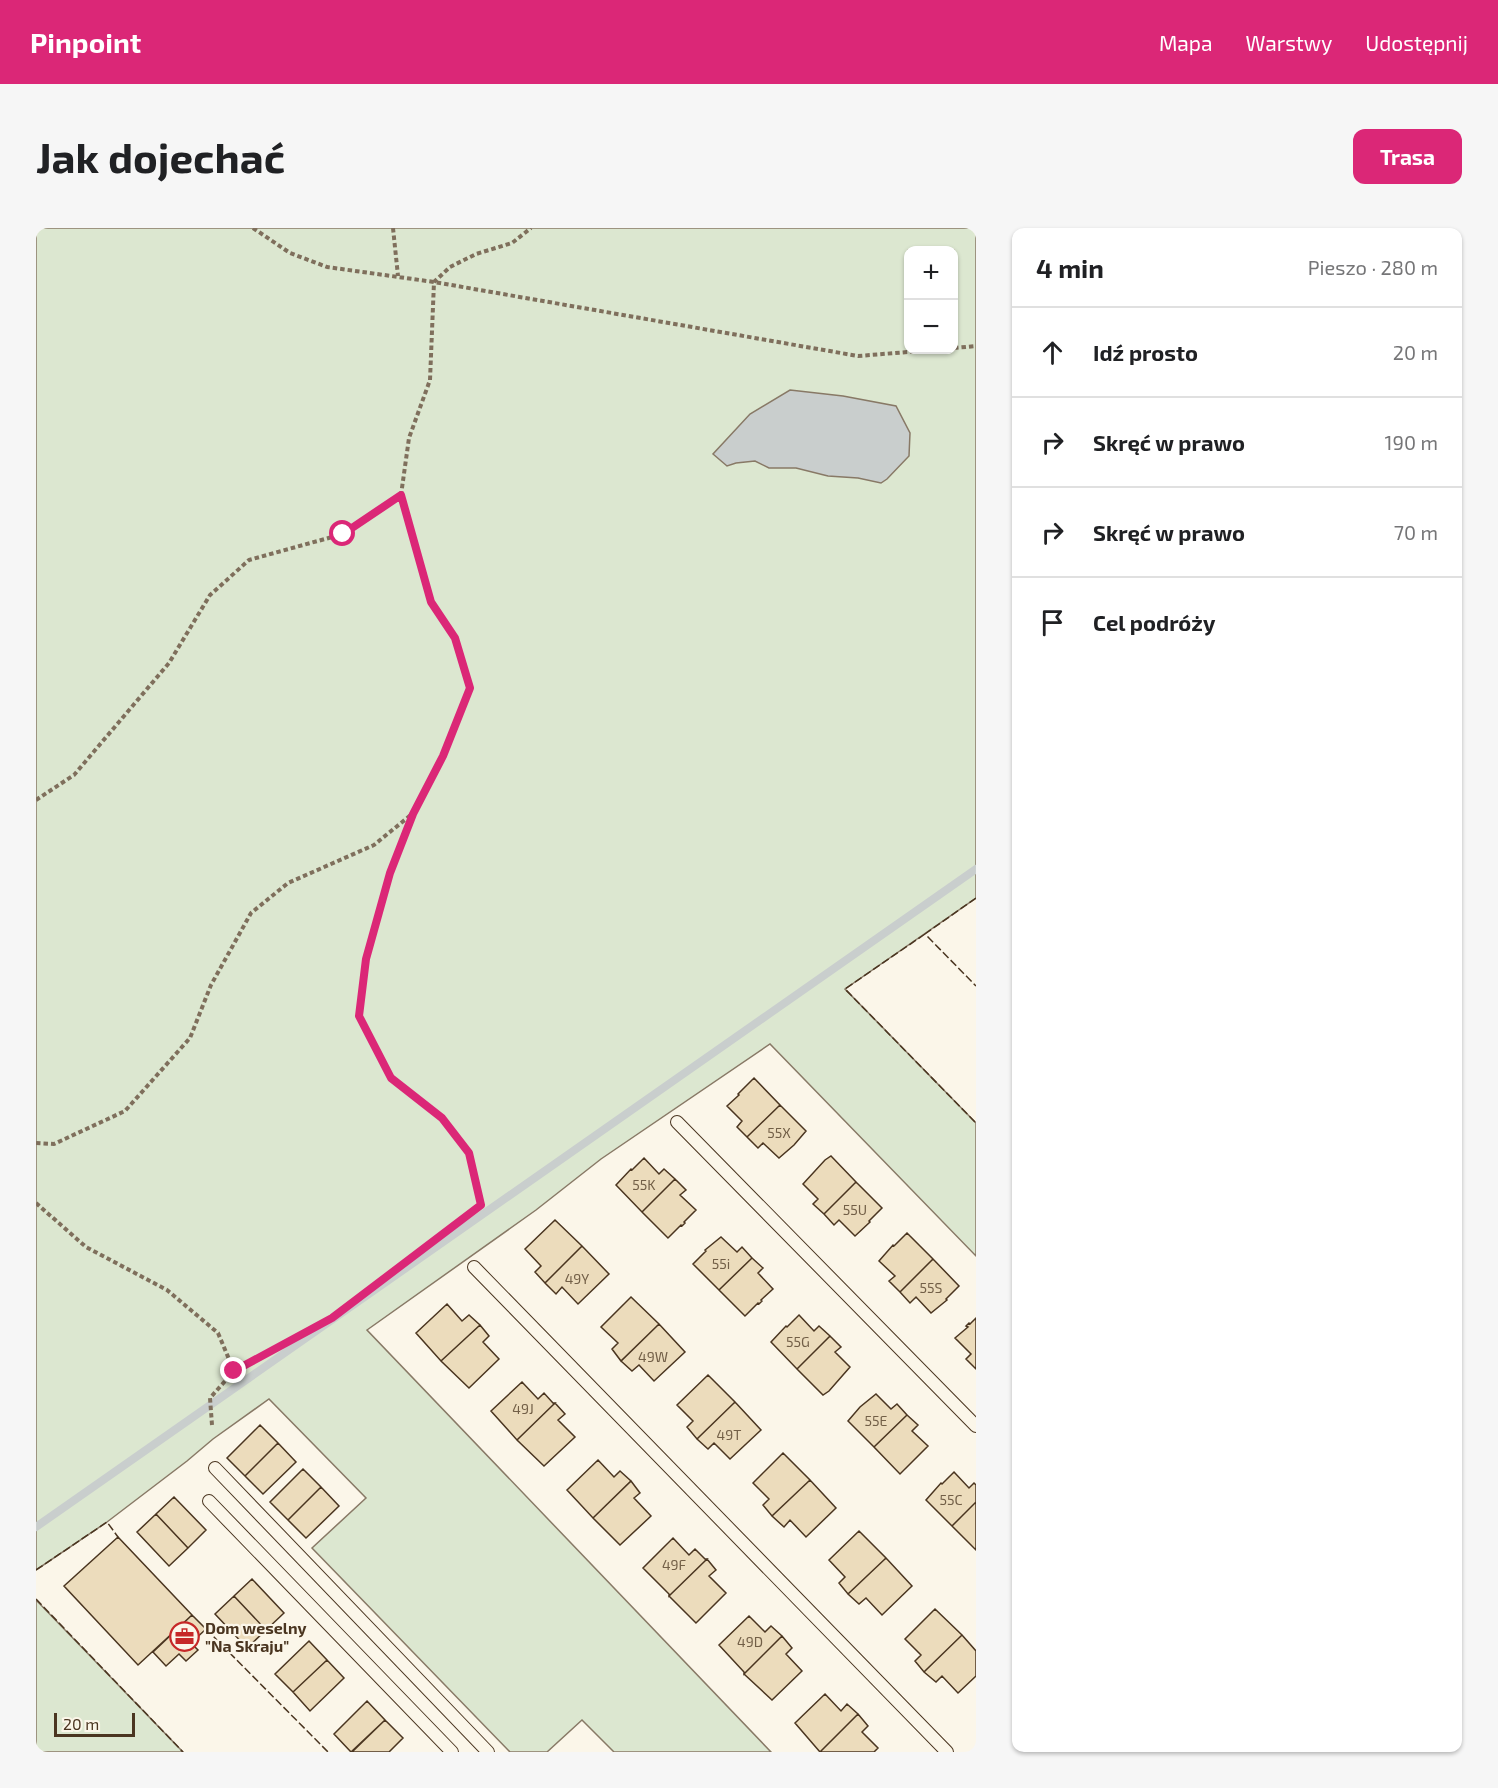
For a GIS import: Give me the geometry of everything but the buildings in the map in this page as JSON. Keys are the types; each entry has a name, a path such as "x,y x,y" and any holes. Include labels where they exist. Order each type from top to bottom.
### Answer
{"lane":[{"path":"677,1122 976,1426"},
{"path":"474,1267 947,1752"},
{"path":"215,1468 488,1752"},
{"path":"209,1501 452,1752"}],"path":[{"path":"253,228 290,253 327,267 434,282 858,356 904,352"},
{"path":"393,228 398,276"},
{"path":"212,1425 210,1398 234,1371 332,1318 481,1205 469,1153 442,1118 391,1078 359,1016 369,949 390,873 413,814 443,756 470,688 455,638 431,602 401,495 409,438 430,380 434,282 450,267 476,254 512,243 531,228"},
{"path":"958,348 976,346"},
{"path":"36,800 74,775 169,663 210,595 249,560 343,534 401,495"},
{"path":"36,1143 54,1144 125,1111 190,1038 211,985 251,913 288,883 374,845 413,814"},
{"path":"36,1203 86,1247 167,1290 218,1333 234,1371"}],"green space":[{"path":"36,228 976,228 976,898 845,989 976,1123 976,1256 770,1044 601,1159 536,1210 367,1330 771,1752 614,1752 582,1720 547,1752 510,1752 312,1548 366,1498 269,1399 213,1439 107,1522 36,1570"},
{"path":"36,1600 183,1752 36,1752"}],"shaded area":[{"path":"790,390 843,396 896,406 910,433 909,456 881,483 858,478 828,476 796,468 769,468 755,461 727,466 713,454 750,414"}],"waterway":[{"path":"36,1527 976,869"}],"fence":[{"path":"976,898 925,934 976,986"},
{"path":"925,934 845,989 976,1123"},
{"path":"36,1570 107,1522 118,1537"},
{"path":"36,1599 183,1752"},
{"path":"206,1629 328,1752"}],"place":[{"name":"Dom weselny \"Na Skraju\"","path":"184,1636"}],"route":[{"path":"234,1371 332,1318 481,1205 469,1153 442,1118 391,1078 359,1016 366,959 390,873 413,814 443,756 470,688 455,638 431,602 401,495 343,534"}]}
